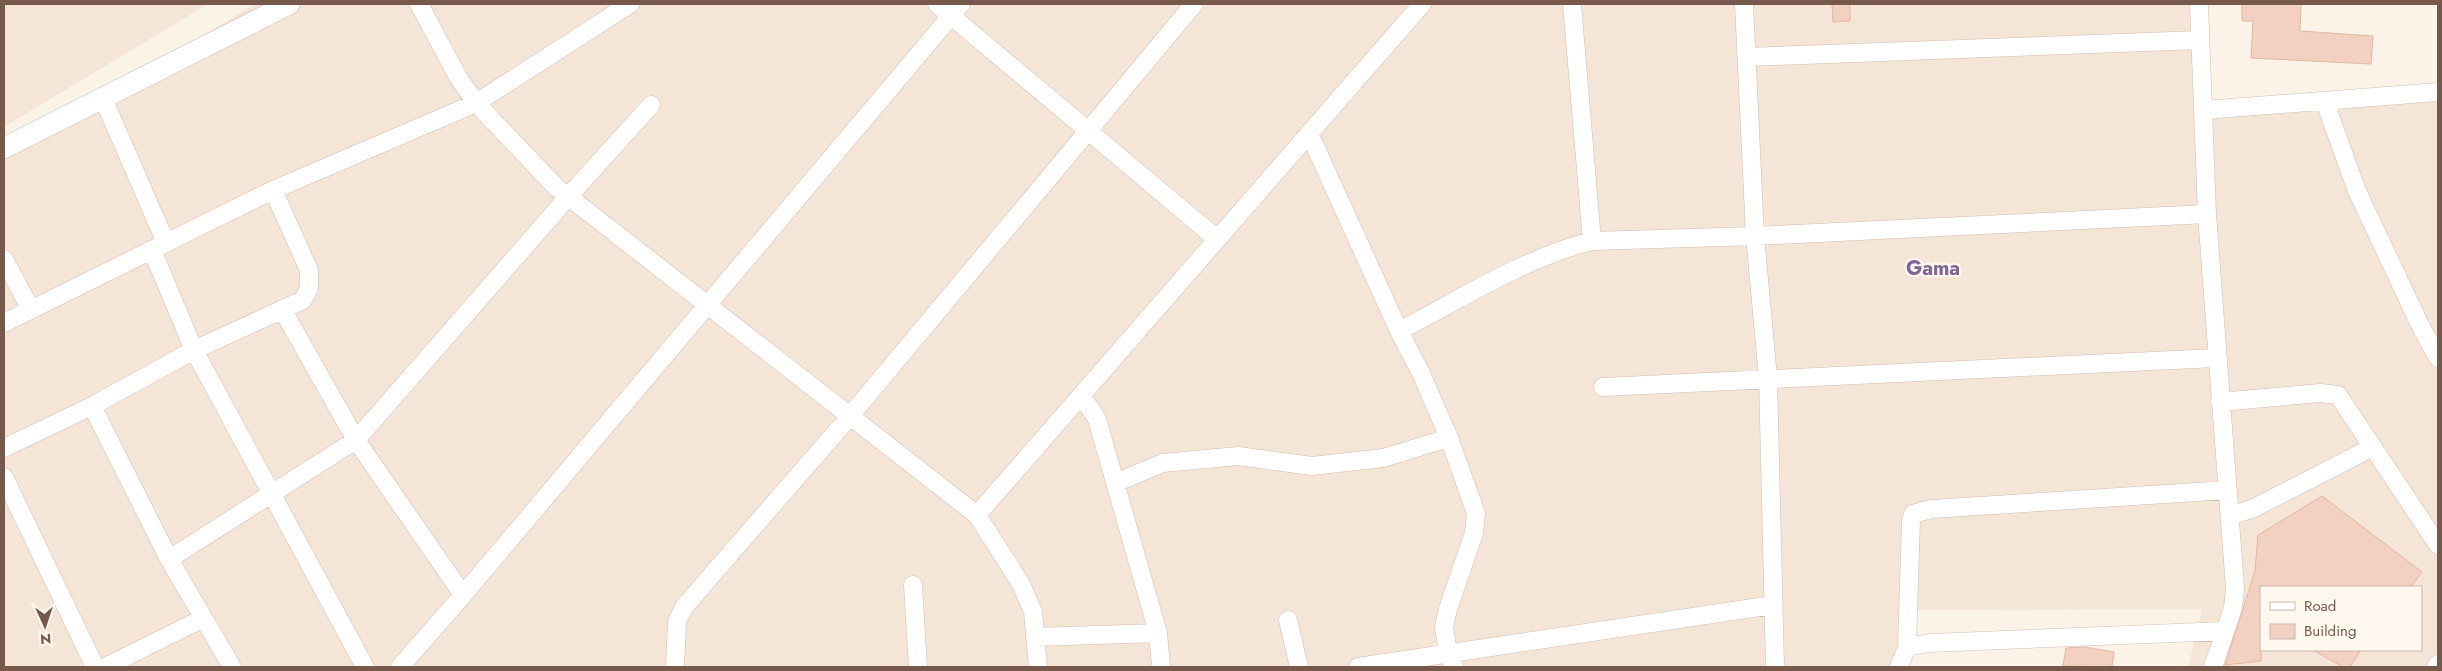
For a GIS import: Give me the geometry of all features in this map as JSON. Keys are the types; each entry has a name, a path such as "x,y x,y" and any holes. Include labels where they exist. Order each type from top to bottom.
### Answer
{"street":[{"path":"4,148 289,4"},
{"path":"419,4 458,77 476,103 556,187 977,515 1021,584 1033,612 1038,667"},
{"path":"4,322 273,190 476,103 630,4"},
{"path":"937,4 956,9 1088,130 1217,239"},
{"path":"675,667 677,622 684,607 850,416 1194,4"},
{"path":"977,515 1422,4"},
{"path":"1572,4 1592,241"},
{"path":"1744,4 1755,236 1768,378 1775,667"},
{"path":"2199,4 2207,214 2216,358 2236,597 2213,667"},
{"path":"400,667 463,595 956,9"},
{"path":"1748,57 2200,40"},
{"path":"2204,110 2438,92"},
{"path":"103,98 159,246 194,350 364,667"},
{"path":"2325,102 2357,191 2420,325 2438,358"},
{"path":"169,559 356,440 568,196 651,106"},
{"path":"1308,133 1399,331 1422,373 1449,438 1476,513 1474,533 1448,609 1444,627 1451,660"},
{"path":"4,448 92,406 194,350 302,300 309,288 309,270 273,190"},
{"path":"1399,331 1541,257 1566,247 1592,241 1755,236 2207,214"},
{"path":"4,259 30,308"},
{"path":"282,309 356,440 463,595"},
{"path":"1603,387 2216,358"},
{"path":"2220,402 2331,393 2338,396 2438,545"},
{"path":"1081,395 1097,419 1158,633 1161,667"},
{"path":"92,406 169,559 202,620 232,667"},
{"path":"1115,483 1163,463 1238,456 1312,466 1383,458 1449,438"},
{"path":"2230,516 2254,508 2373,446"},
{"path":"4,477 95,667"},
{"path":"1899,667 1907,647 1910,520 1913,514 1931,509 2228,490"},
{"path":"913,585 918,667"},
{"path":"1358,667 1451,660 1774,605"},
{"path":"105,667 202,620"},
{"path":"1288,620 1299,667"},
{"path":"1907,647 1930,642 2225,631"},
{"path":"1035,636 1158,633"}],"shaded area":[{"path":"4,4 208,4 4,127"},
{"path":"255,4 2196,4 2199,111 2438,102 2438,667 2188,667 2202,609 1912,610 1891,667 4,667 4,158"}],"building":[{"path":"1832,4 1850,4 1850,21 1833,22"},
{"path":"2242,4 2301,4 2300,31 2373,36 2371,64 2251,58 2253,21 2242,21"},
{"path":"2322,496 2422,572 2412,586 2260,586 2261,661 2225,665 2255,571 2258,535"},
{"path":"2084,647 2114,652 2112,667 2063,666 2066,648"},
{"path":"2315,651 2360,651 2350,667 2343,667"}],"district":[{"name":"Gama","path":"1933,268"}]}
